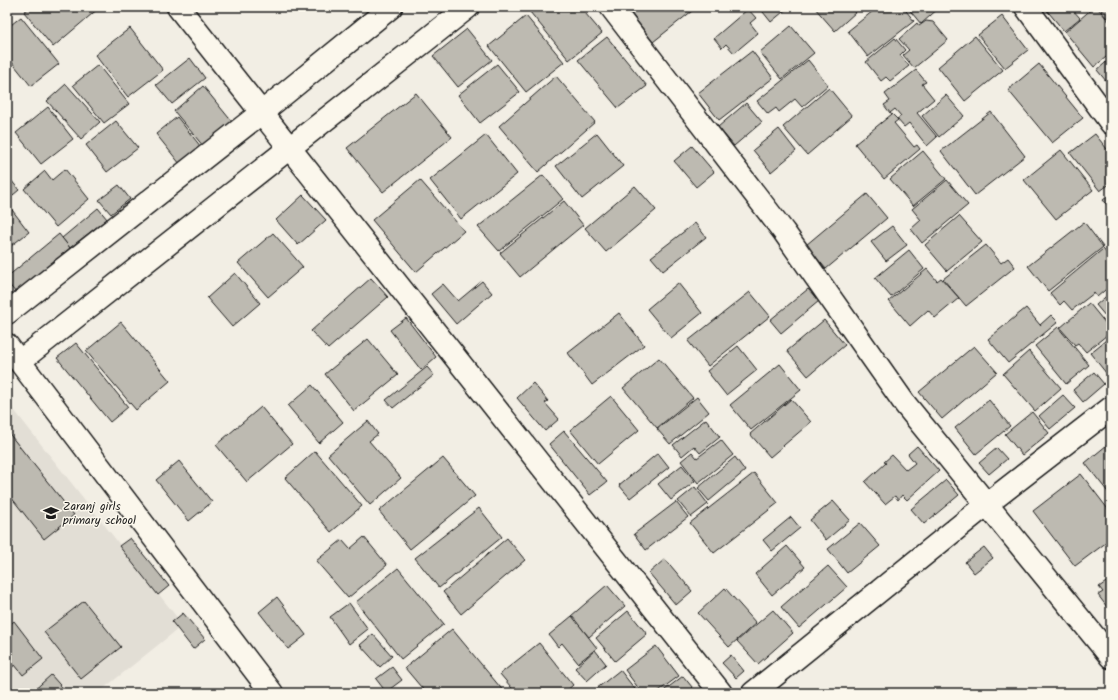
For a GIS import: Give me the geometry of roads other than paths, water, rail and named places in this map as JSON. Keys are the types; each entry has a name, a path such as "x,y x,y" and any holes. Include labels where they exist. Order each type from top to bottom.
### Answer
{"street":[{"path":"178,7 721,693"},
{"path":"7,313 261,113 391,7"},
{"path":"272,693 13,353 289,148 468,7"},
{"path":"611,7 784,232 905,404 988,504 1111,657"},
{"path":"1026,7 1111,123"},
{"path":"753,693 988,504 1111,408"}],"place":[{"name":"Zaranj girls primary school","path":"51,513"}]}
